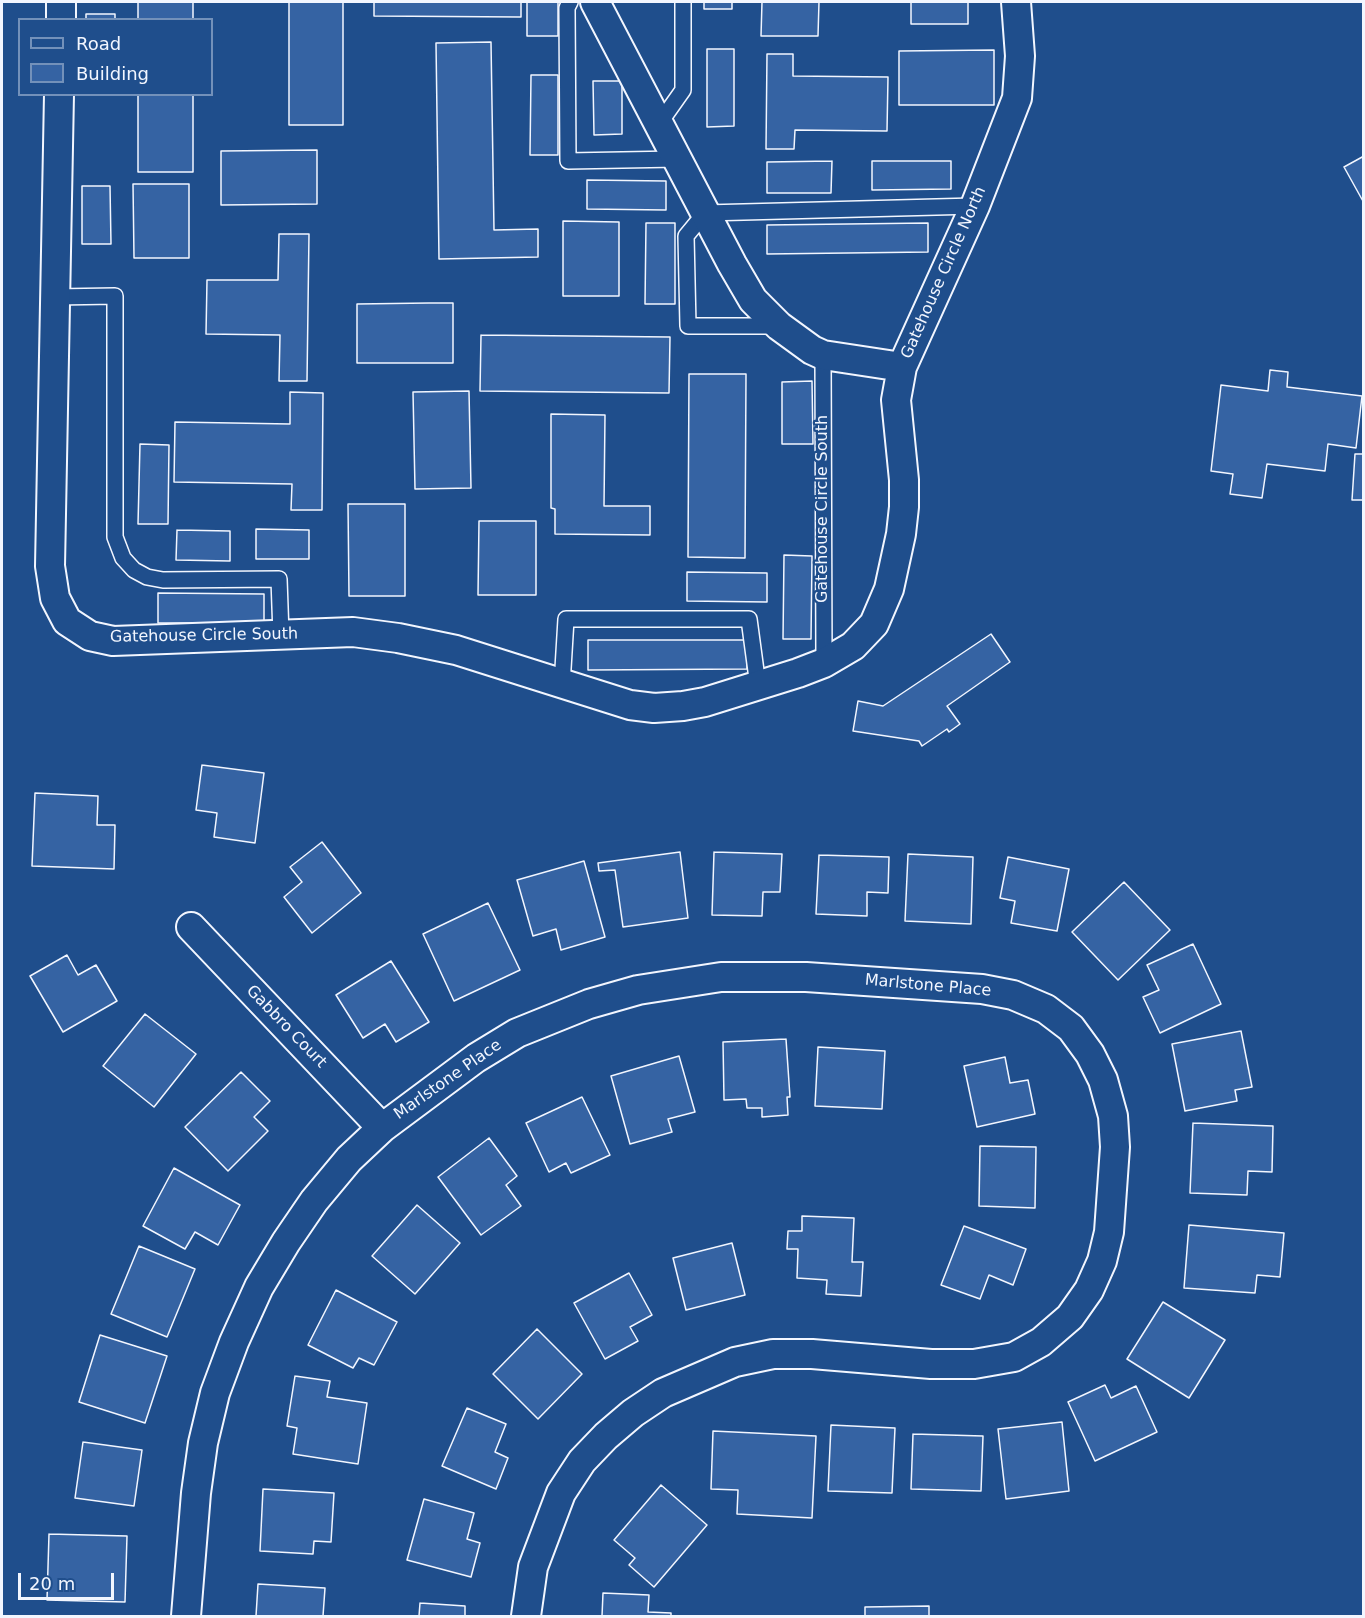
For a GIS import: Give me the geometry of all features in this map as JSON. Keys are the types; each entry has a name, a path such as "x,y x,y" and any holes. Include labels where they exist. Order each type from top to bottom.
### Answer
{"street":[{"path":"61,2 61,18"},
{"name":"Gatehouse Circle North","path":"595,2 753,300 779,326 812,350 823,355 902,367 975,206 1017,98 1020,56 1016,2"},
{"name":"Gatehouse Circle South","path":"59,96 50,566 55,598 67,621 90,636 113,641 353,632 398,638 456,651 630,705 654,708 705,702 758,686 824,663 853,646 874,624 889,589 901,534 904,507 904,480 896,400 902,367"},
{"name":"Gabbro Court","path":"191,927 382,1128"},
{"name":"Marlstone Place","path":"186,1617 196,1492 203,1443 215,1393 234,1342 259,1287 314,1201 349,1159 382,1128 467,1064 517,1033 589,1004 638,990 721,977 806,976 982,988 1014,995 1046,1009 1071,1028 1090,1054 1104,1080 1113,1116 1115,1147 1109,1232 1102,1261 1089,1290 1070,1317 1041,1342 1014,1357 974,1364 931,1364 812,1354 773,1354 735,1362 663,1393 633,1413 606,1436 582,1461 561,1493 533,1567 526,1617"}],"lane":[{"path":"570,2 567,8 568,160 677,159"},
{"path":"659,124 683,90 684,2"},
{"path":"779,326 688,326 686,236 705,213 975,206"},
{"path":"55,297 115,296 115,537 123,558 134,570 147,577 163,580 279,579 281,635"},
{"name":"Gatehouse Circle South","path":"823,355 824,663"},
{"path":"562,685 566,619 749,619 758,686"}],"building":[{"path":"138,2 193,2 193,18 138,18"},
{"path":"289,2 343,2 343,125 289,125"},
{"path":"374,2 521,2 521,17 374,16"},
{"path":"527,2 558,2 558,36 527,36"},
{"path":"704,2 732,2 732,9 704,9"},
{"path":"762,2 819,2 818,36 761,36"},
{"path":"911,2 968,2 968,24 911,24"},
{"path":"86,14 115,14 115,18 86,18"},
{"path":"491,42 494,230 538,229 538,257 439,259 436,43"},
{"path":"707,49 734,49 734,126 707,127"},
{"path":"994,50 994,105 899,105 899,51"},
{"path":"767,54 793,54 793,76 888,77 887,131 795,130 794,149 766,149"},
{"path":"531,75 558,75 558,155 530,155"},
{"path":"593,81 622,81 622,134 594,135"},
{"path":"138,96 193,96 193,172 138,172"},
{"path":"317,150 317,204 221,205 221,151"},
{"path":"1364,156 1364,203 1344,167"},
{"path":"832,161 831,193 767,193 767,162"},
{"path":"872,161 951,161 951,189 872,190"},
{"path":"587,180 666,181 666,210 587,209"},
{"path":"133,184 189,184 189,258 134,258"},
{"path":"82,186 110,186 111,244 82,244"},
{"path":"563,221 619,222 619,296 563,296"},
{"path":"646,223 675,223 675,304 645,304"},
{"path":"928,223 928,252 767,254 767,225"},
{"path":"279,234 309,234 307,381 279,381 280,335 206,334 207,280 278,280"},
{"path":"453,303 453,363 357,363 357,304"},
{"path":"481,335 670,337 669,393 480,391"},
{"path":"1270,370 1288,372 1287,387 1362,396 1356,448 1328,444 1325,471 1267,464 1262,498 1230,494 1233,474 1211,471 1221,385 1268,391"},
{"path":"689,374 746,374 745,558 688,557"},
{"path":"812,381 813,444 782,444 782,382"},
{"path":"469,391 471,488 415,489 413,392"},
{"path":"290,392 323,393 322,510 291,510 292,484 174,482 175,422 290,424"},
{"path":"551,414 605,415 604,506 650,506 650,535 555,534 555,509 551,508"},
{"path":"140,444 169,445 168,524 138,524"},
{"path":"1355,454 1364,454 1364,500 1352,500"},
{"path":"348,504 405,504 405,596 349,596"},
{"path":"479,521 536,521 536,595 478,595"},
{"path":"256,529 309,530 309,559 256,559"},
{"path":"177,530 230,531 230,561 176,560"},
{"path":"784,555 812,556 811,639 783,639"},
{"path":"687,572 767,573 767,602 687,601"},
{"path":"158,593 264,594 264,623 158,623"},
{"path":"991,634 1010,662 947,706 960,724 949,732 947,729 922,746 919,741 853,731 858,701 883,706"},
{"path":"588,640 747,640 747,669 588,670"},
{"path":"202,765 264,773 255,843 214,837 217,813 196,810"},
{"path":"35,793 98,796 97,825 115,825 114,869 32,866"},
{"path":"322,842 361,893 312,933 284,897 302,882 290,867"},
{"path":"680,852 688,918 623,927 615,870 599,871 598,863"},
{"path":"714,852 782,854 780,892 763,892 762,916 712,915"},
{"path":"908,854 973,857 971,924 905,921"},
{"path":"819,855 889,857 888,893 867,892 867,916 816,914"},
{"path":"1008,857 1069,869 1057,931 1011,923 1015,901 1000,898"},
{"path":"584,861 605,937 561,950 556,929 533,936 517,880"},
{"path":"1124,882 1170,930 1118,980 1072,932"},
{"path":"488,903 520,970 454,1001 423,934"},
{"path":"1193,944 1221,1004 1160,1033 1143,997 1159,990 1147,965"},
{"path":"67,955 78,975 96,965 117,1001 63,1032 30,976"},
{"path":"391,961 429,1022 396,1042 385,1024 363,1038 336,995"},
{"path":"145,1014 196,1054 154,1107 103,1066"},
{"path":"1241,1031 1252,1087 1235,1090 1237,1101 1185,1111 1172,1044"},
{"path":"786,1039 790,1097 787,1097 788,1115 762,1117 762,1108 747,1108 746,1099 724,1100 723,1042"},
{"path":"818,1047 885,1051 882,1109 815,1106"},
{"path":"679,1056 695,1112 668,1119 672,1132 630,1144 611,1076"},
{"path":"1005,1057 1010,1083 1028,1080 1035,1114 977,1127 964,1066"},
{"path":"241,1072 270,1101 254,1117 268,1131 228,1171 185,1127"},
{"path":"582,1097 610,1155 571,1173 566,1163 549,1172 526,1123"},
{"path":"1193,1123 1273,1126 1272,1172 1248,1171 1247,1195 1190,1193"},
{"path":"489,1138 517,1176 506,1185 521,1206 481,1235 438,1177"},
{"path":"980,1146 1036,1147 1035,1208 979,1206"},
{"path":"174,1168 240,1205 218,1245 195,1232 185,1249 143,1226"},
{"path":"417,1205 460,1243 415,1294 372,1256"},
{"path":"802,1216 854,1218 852,1262 863,1262 861,1296 826,1294 827,1280 797,1278 798,1249 787,1249 788,1231 802,1231"},
{"path":"1189,1225 1284,1233 1280,1277 1257,1275 1255,1293 1184,1288"},
{"path":"964,1226 1026,1249 1013,1285 989,1275 980,1299 941,1285"},
{"path":"732,1243 745,1295 686,1310 673,1258"},
{"path":"139,1246 195,1269 167,1337 111,1314"},
{"path":"629,1273 652,1315 630,1327 638,1341 605,1359 574,1303"},
{"path":"336,1290 397,1322 374,1365 359,1358 353,1368 308,1345"},
{"path":"1163,1302 1225,1340 1189,1398 1127,1359"},
{"path":"537,1329 582,1374 538,1419 493,1374"},
{"path":"100,1335 167,1356 145,1423 79,1402"},
{"path":"295,1376 330,1381 327,1397 367,1403 358,1464 293,1454 297,1428 287,1426"},
{"path":"1105,1385 1111,1398 1136,1386 1157,1432 1095,1461 1068,1402"},
{"path":"467,1408 506,1424 495,1452 508,1458 496,1489 442,1466"},
{"path":"1062,1422 1069,1491 1006,1499 998,1429"},
{"path":"831,1425 895,1428 892,1493 828,1491"},
{"path":"713,1431 816,1436 812,1518 737,1514 738,1490 711,1489"},
{"path":"913,1434 983,1436 981,1491 911,1489"},
{"path":"83,1442 142,1450 134,1506 75,1498"},
{"path":"661,1485 707,1525 654,1587 629,1565 635,1558 614,1540"},
{"path":"263,1489 334,1493 331,1542 314,1541 313,1554 260,1551"},
{"path":"424,1499 474,1513 467,1539 480,1543 471,1577 407,1560"},
{"path":"49,1534 127,1536 125,1602 47,1600"},
{"path":"258,1584 325,1588 323,1616 256,1616"},
{"path":"603,1593 649,1595 648,1612 671,1613 671,1616 602,1616"},
{"path":"420,1603 465,1606 465,1616 419,1616"},
{"path":"929,1606 929,1616 865,1616 865,1607"}]}
